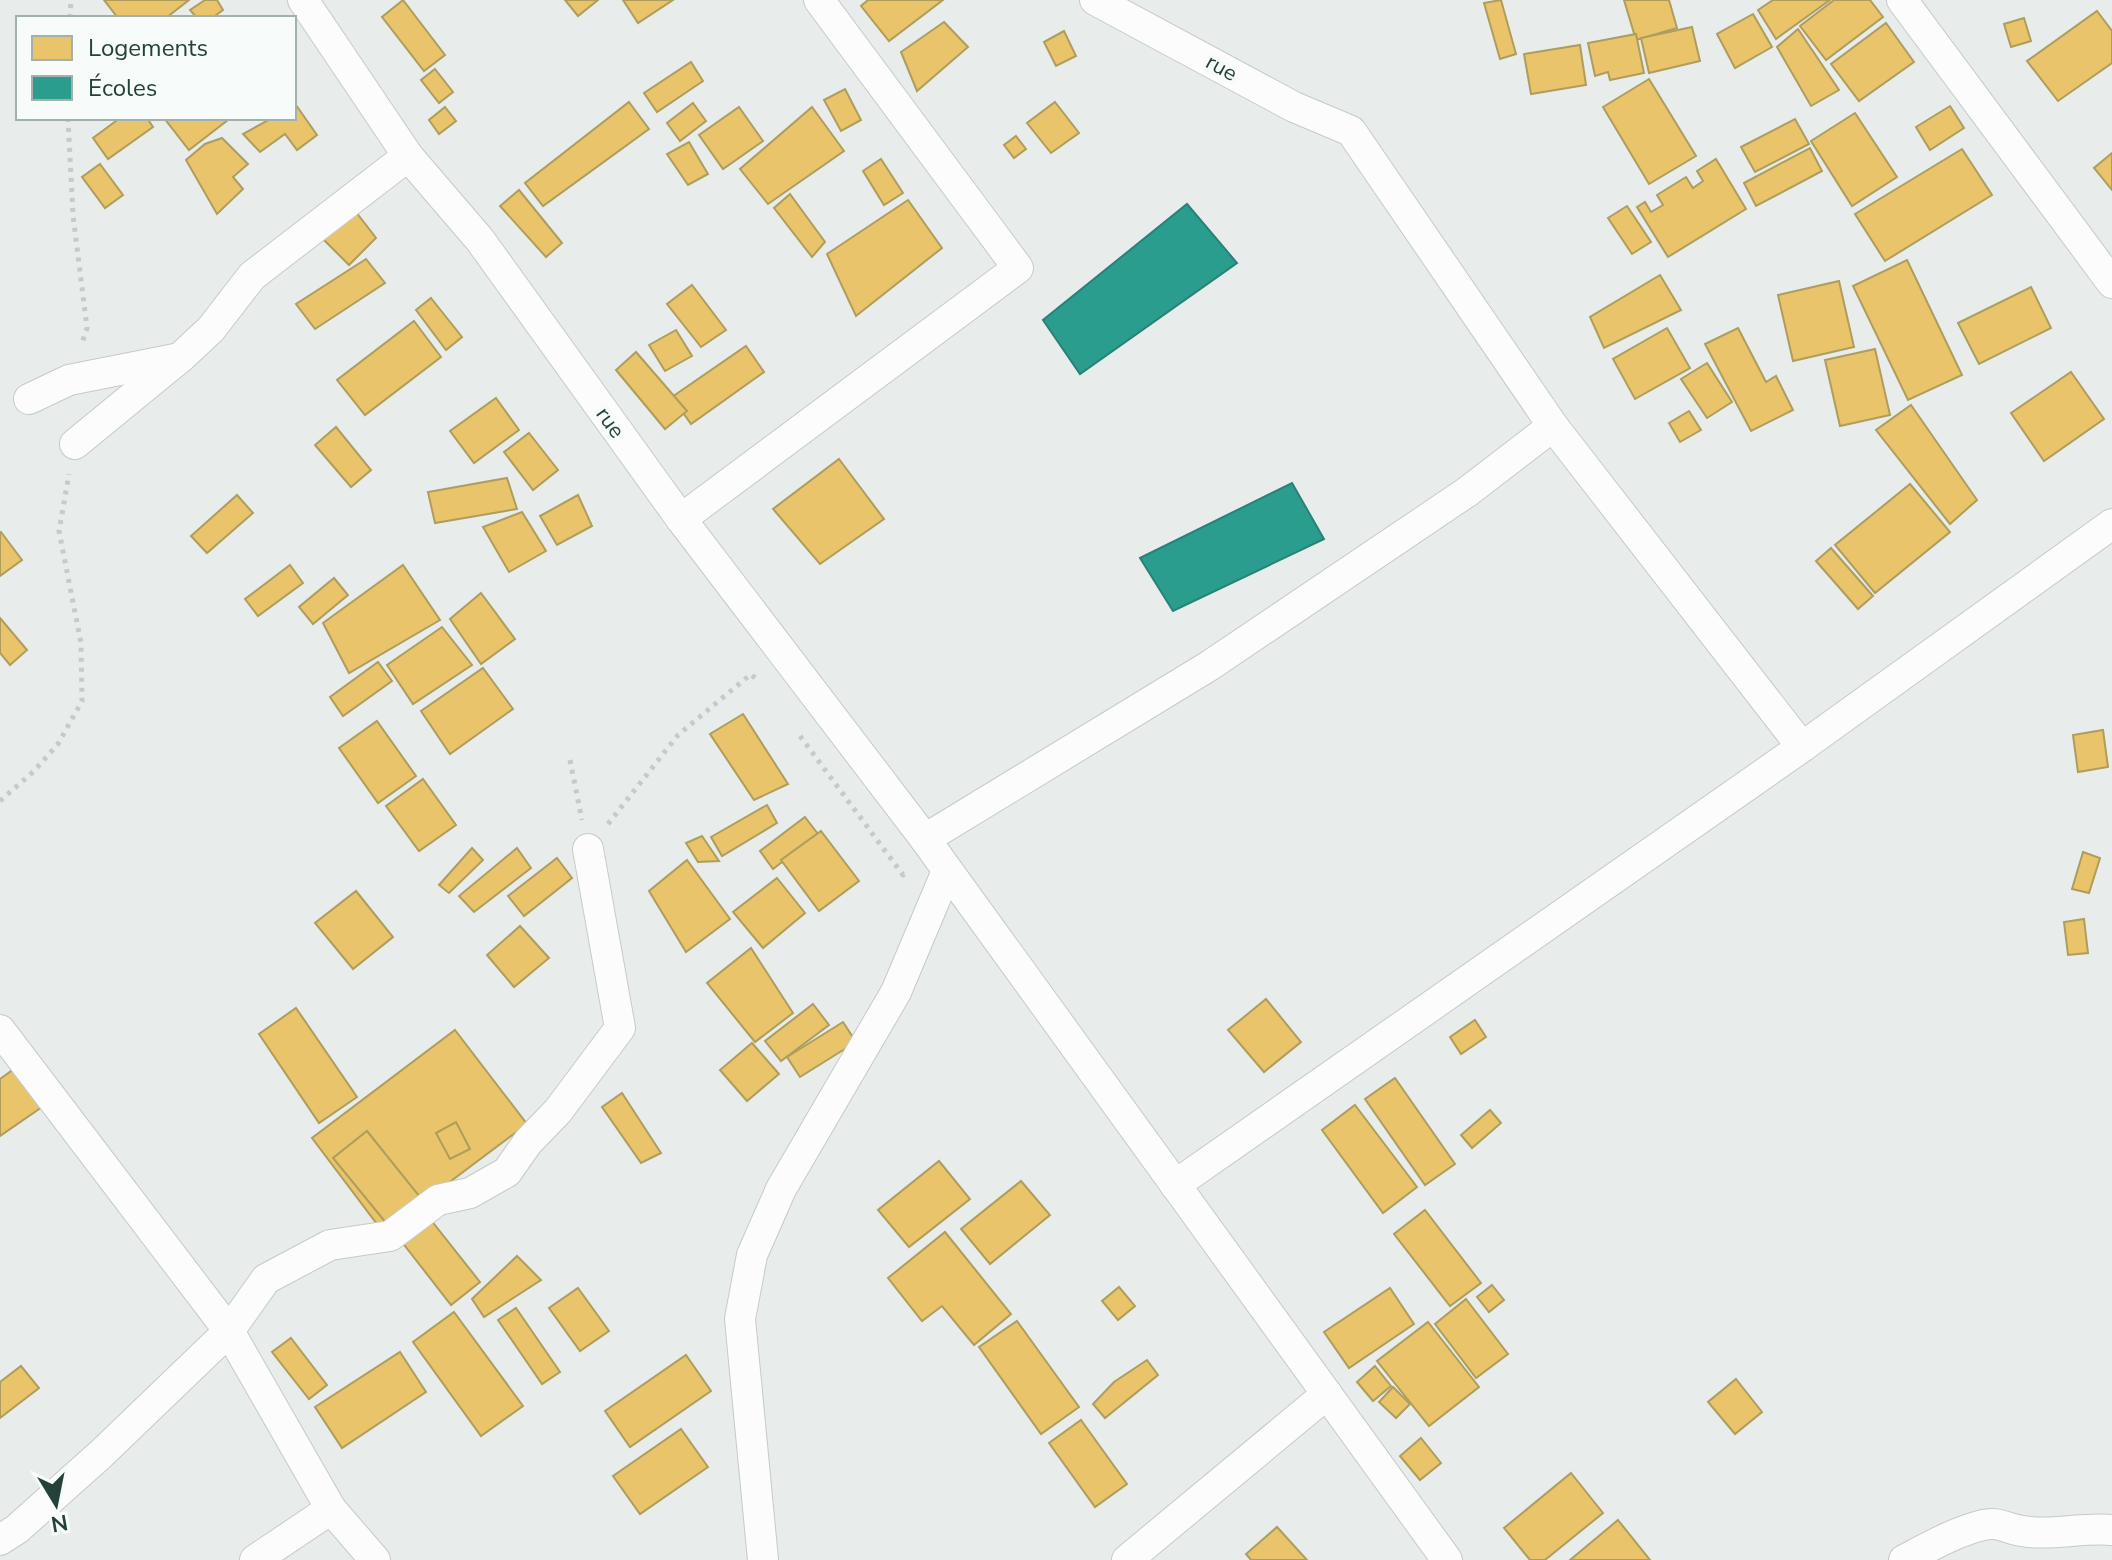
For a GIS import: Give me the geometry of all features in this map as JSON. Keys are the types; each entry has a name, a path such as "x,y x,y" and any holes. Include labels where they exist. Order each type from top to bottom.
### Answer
{"street":[{"name":"rue","path":"303,0 408,156 480,240 681,519 925,839 1447,1560"},
{"path":"681,519 1018,268 819,0"},
{"name":"rue","path":"1095,0 1294,107 1351,131 1553,426"},
{"path":"1902,0 2112,283"},
{"path":"75,444 211,329 252,276 408,156"},
{"path":"29,399 69,380 180,358"},
{"path":"925,839 1209,666 1467,492 1553,426 1802,747"},
{"path":"1175,1185 1802,747 2112,524"},
{"path":"0,1540 17,1529 101,1454 229,1331 266,1279 330,1245 390,1236 438,1200 470,1193 507,1172 528,1142 558,1111 620,1028 588,849"},
{"path":"763,1560 740,1319 752,1255 781,1189 896,992 947,871"},
{"path":"0,1030 229,1331 331,1509 375,1560"},
{"path":"1127,1560 1327,1394"},
{"path":"255,1560 331,1509"},
{"path":"1904,1560 1948,1538 1986,1525 2003,1524 2013,1529 2036,1531 2112,1530"}],"path":[{"path":"588,849 678,735 751,674 761,684"},
{"path":"797,732 903,875"},
{"path":"0,801 34,771 58,744"},
{"path":"570,760 588,849"}],"building: Logements":[{"path":"104,0 189,0 169,16 116,16"},
{"path":"205,0 217,0 223,10 215,16 195,16 190,10"},
{"path":"403,0 445,55 424,71 382,17"},
{"path":"565,0 598,0 578,16"},
{"path":"623,0 673,0 638,23"},
{"path":"868,0 943,0 889,41 861,6"},
{"path":"1501,0 1516,54 1500,59 1484,3"},
{"path":"1624,0 1669,0 1677,28 1636,40"},
{"path":"1773,0 1830,0 1776,39 1758,10"},
{"path":"1834,0 1870,0 1883,17 1826,60 1800,26"},
{"path":"2097,11 2112,31 2112,63 2058,101 2027,61"},
{"path":"1753,14 1772,47 1735,68 1717,34"},
{"path":"2024,18 2031,41 2011,47 2004,24"},
{"path":"944,22 968,47 917,91 901,52"},
{"path":"1886,23 1914,62 1859,101 1831,64"},
{"path":"1692,27 1700,61 1649,73 1641,38"},
{"path":"1798,29 1839,90 1811,106 1777,47"},
{"path":"1064,31 1076,56 1056,66 1044,42"},
{"path":"1636,34 1644,73 1610,80 1608,72 1595,76 1588,43"},
{"path":"1580,45 1586,85 1531,94 1524,54"},
{"path":"691,62 703,81 657,112 644,93"},
{"path":"435,69 453,92 439,103 421,80"},
{"path":"1649,79 1696,156 1649,184 1603,107"},
{"path":"845,89 861,120 841,131 824,100"},
{"path":"629,102 649,129 543,206 525,183"},
{"path":"1055,102 1079,133 1051,153 1027,123"},
{"path":"693,103 706,121 680,141 667,123"},
{"path":"296,105 317,135 297,150 285,134 260,152 243,134 268,120 296,120"},
{"path":"1950,106 1964,128 1930,150 1916,127"},
{"path":"445,107 456,121 439,134 429,120"},
{"path":"739,107 763,141 723,169 699,135"},
{"path":"812,107 844,151 768,204 740,169"},
{"path":"1855,113 1897,177 1852,206 1811,141"},
{"path":"1795,119 1809,144 1755,172 1741,147"},
{"path":"117,120 148,120 153,127 108,159 93,138"},
{"path":"166,120 228,120 189,150"},
{"path":"1016,136 1026,149 1014,158 1004,145"},
{"path":"222,138 248,164 233,177 243,189 217,214 186,160 205,144"},
{"path":"689,142 708,174 688,185 667,154"},
{"path":"1810,148 1822,171 1756,206 1744,183"},
{"path":"1962,149 1992,195 1885,261 1855,214"},
{"path":"2112,153 2112,190 2094,168"},
{"path":"881,159 903,193 884,205 863,171"},
{"path":"1716,159 1746,209 1668,257 1637,207 1645,202 1651,212 1663,205 1657,195 1686,177 1693,188 1703,181 1697,171"},
{"path":"100,164 123,195 105,208 82,177"},
{"path":"519,190 562,243 546,257 500,206"},
{"path":"790,194 825,242 812,257 774,208"},
{"path":"908,200 942,248 856,316 827,254"},
{"path":"1627,206 1651,242 1632,254 1608,218"},
{"path":"356,212 376,238 349,265 322,238"},
{"path":"366,259 385,283 315,329 296,304"},
{"path":"1907,260 1962,375 1908,400 1853,286"},
{"path":"1660,275 1681,310 1604,348 1590,317"},
{"path":"1839,281 1854,347 1793,361 1778,295"},
{"path":"692,285 726,330 701,347 667,304"},
{"path":"2031,287 2051,328 1979,364 1958,323"},
{"path":"431,298 462,337 446,350 416,310"},
{"path":"414,321 441,357 365,415 337,380"},
{"path":"1667,328 1690,368 1635,399 1613,359"},
{"path":"1738,328 1766,382 1776,376 1793,410 1751,431 1705,344"},
{"path":"676,330 692,356 665,371 649,345"},
{"path":"746,346 764,372 691,424 672,397"},
{"path":"1875,349 1890,415 1840,426 1825,360"},
{"path":"636,352 687,411 665,429 616,370"},
{"path":"1707,363 1732,402 1707,418 1681,379"},
{"path":"2071,372 2104,419 2044,461 2011,413"},
{"path":"496,398 519,430 474,463 450,431"},
{"path":"1911,405 1977,500 1950,524 1876,430"},
{"path":"1689,411 1701,430 1680,442 1669,423"},
{"path":"336,427 371,470 351,487 315,445"},
{"path":"529,433 558,470 533,490 504,452"},
{"path":"839,459 884,519 820,564 773,509"},
{"path":"507,478 517,509 435,523 428,492"},
{"path":"1910,484 1950,532 1875,593 1835,545"},
{"path":"237,495 253,513 207,553 191,536"},
{"path":"578,495 592,526 557,545 540,516"},
{"path":"522,512 546,551 509,572 483,527"},
{"path":"0,533 22,560 0,576"},
{"path":"1831,548 1873,596 1858,609 1816,561"},
{"path":"290,565 303,583 258,616 245,599"},
{"path":"403,565 440,620 349,673 323,623"},
{"path":"334,578 348,595 313,624 299,607"},
{"path":"481,593 515,639 481,664 450,619"},
{"path":"0,618 27,650 10,665 0,653"},
{"path":"442,627 472,665 413,704 387,665"},
{"path":"378,662 392,681 343,716 330,697"},
{"path":"483,668 513,709 450,754 421,711"},
{"path":"743,714 788,784 754,800 710,734"},
{"path":"377,721 416,776 378,803 339,748"},
{"path":"2103,730 2108,767 2078,772 2073,735"},
{"path":"423,779 456,825 419,851 386,806"},
{"path":"767,805 777,823 722,856 711,837"},
{"path":"805,817 818,834 773,869 760,851"},
{"path":"821,831 859,881 819,911 781,860"},
{"path":"702,836 719,861 698,862 686,843"},
{"path":"472,848 483,860 449,893 439,885"},
{"path":"517,848 531,868 474,912 459,896"},
{"path":"2083,852 2100,858 2089,893 2072,889"},
{"path":"557,858 572,878 524,916 508,896"},
{"path":"687,860 730,919 686,952 649,891"},
{"path":"777,878 805,913 763,948 733,912"},
{"path":"356,891 393,937 353,969 315,923"},
{"path":"2084,919 2088,953 2068,955 2064,922"},
{"path":"520,926 549,958 514,987 487,955"},
{"path":"751,948 793,1013 755,1042 707,983"},
{"path":"1266,999 1301,1042 1264,1072 1228,1030"},
{"path":"813,1004 829,1025 781,1061 765,1041"},
{"path":"296,1008 357,1097 319,1123 259,1034"},
{"path":"1475,1020 1486,1037 1461,1054 1450,1037"},
{"path":"843,1022 856,1042 800,1077 787,1057"},
{"path":"455,1030 527,1124 383,1232 312,1138"},
{"path":"752,1043 779,1074 747,1101 720,1070"},
{"path":"14,1069 42,1107 0,1136 0,1079"},
{"path":"1395,1078 1455,1164 1425,1185 1365,1099"},
{"path":"622,1093 661,1153 641,1163 602,1107"},
{"path":"1355,1105 1417,1187 1383,1213 1322,1130"},
{"path":"1490,1110 1501,1123 1472,1148 1461,1135"},
{"path":"456,1122 470,1149 450,1159 436,1133"},
{"path":"367,1131 420,1197 387,1224 333,1158"},
{"path":"939,1161 970,1199 909,1247 878,1210"},
{"path":"1021,1181 1050,1215 990,1264 961,1229"},
{"path":"1425,1210 1481,1283 1450,1306 1394,1234"},
{"path":"427,1215 480,1282 451,1305 398,1237"},
{"path":"945,1232 1011,1314 974,1345 942,1306 922,1321 888,1278"},
{"path":"517,1256 541,1280 484,1317 472,1299"},
{"path":"1492,1285 1504,1300 1489,1312 1477,1297"},
{"path":"1119,1287 1135,1306 1118,1320 1102,1301"},
{"path":"578,1288 609,1331 580,1351 549,1308"},
{"path":"1390,1288 1414,1324 1349,1368 1324,1332"},
{"path":"1466,1299 1508,1354 1476,1378 1435,1324"},
{"path":"516,1308 560,1372 542,1384 498,1320"},
{"path":"454,1312 523,1406 481,1436 413,1342"},
{"path":"1017,1321 1079,1407 1041,1434 979,1347"},
{"path":"1428,1322 1479,1387 1429,1426 1377,1361"},
{"path":"291,1338 327,1385 309,1399 272,1352"},
{"path":"400,1352 426,1392 342,1448 315,1407"},
{"path":"686,1355 711,1391 630,1447 605,1411"},
{"path":"1147,1360 1158,1375 1105,1418 1093,1404 1114,1382"},
{"path":"21,1366 39,1388 0,1418 0,1382"},
{"path":"1375,1366 1391,1386 1373,1401 1357,1382"},
{"path":"1736,1379 1762,1412 1735,1434 1708,1402"},
{"path":"1393,1387 1410,1404 1396,1418 1379,1402"},
{"path":"1081,1420 1127,1484 1095,1507 1049,1443"},
{"path":"681,1429 708,1467 640,1514 613,1476"},
{"path":"1421,1438 1441,1463 1420,1480 1400,1456"},
{"path":"1571,1473 1603,1513 1545,1560 1530,1560 1504,1528"},
{"path":"1618,1520 1650,1560 1570,1560"},
{"path":"1277,1527 1307,1560 1251,1560 1246,1554"}],"building: Écoles":[{"path":"1187,204 1237,263 1080,374 1043,320"},
{"path":"1292,483 1324,539 1173,611 1140,558"}]}
